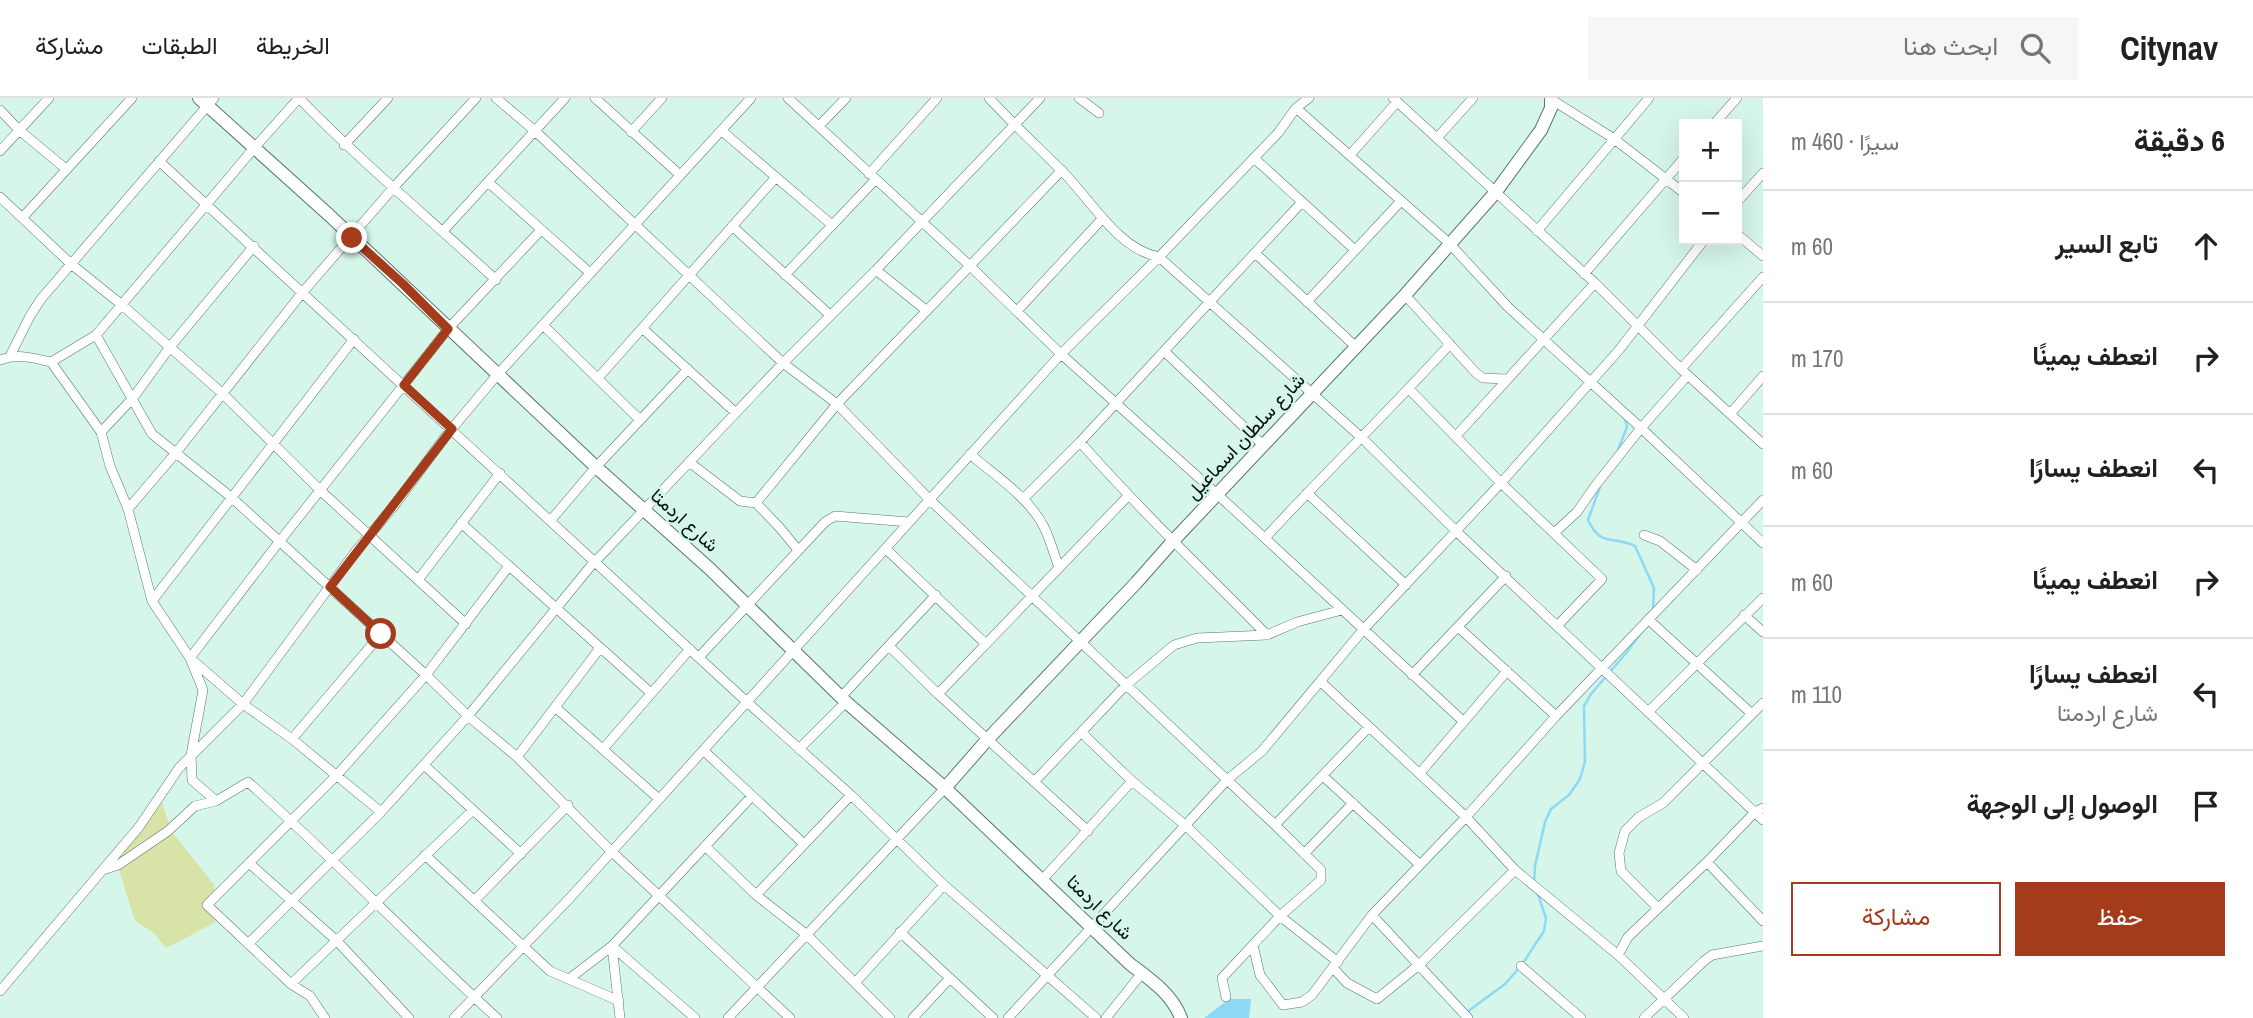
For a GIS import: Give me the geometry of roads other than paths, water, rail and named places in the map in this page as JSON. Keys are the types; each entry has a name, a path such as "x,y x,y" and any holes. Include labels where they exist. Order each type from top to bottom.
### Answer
{"main road":[{"name":"شارع اردمتا","path":"207,100 497,375 747,604 843,700 946,788 1162,990 1178,1009 1181,1018"},
{"name":"شارع سلطان اسماعيل","path":"946,788 1174,540 1405,295 1495,193 1541,130 1556,100"}],"street":[{"path":"0,151 49,98"},
{"path":"23,217 131,98"},
{"path":"51,362 96,335 299,98 344,145 496,280"},
{"path":"344,145 388,98"},
{"path":"128,509 302,293 476,98"},
{"path":"496,98 535,131 783,363 837,404 930,500 1321,870 1321,880 1280,916 1222,978 1226,997"},
{"path":"443,232 565,98"},
{"path":"595,98 680,176"},
{"path":"631,132 662,98"},
{"path":"0,991 139,827 179,768 243,704 369,535 497,375 751,98"},
{"path":"788,98 1061,354 1463,721"},
{"path":"819,126 846,98"},
{"path":"785,275 832,225 937,98"},
{"path":"989,98 1013,125 1062,170 1088,198 1102,219 1147,255 1159,257 1312,392 1648,712 1759,810 1763,820"},
{"path":"248,944 335,860 424,765 468,716 556,608 645,509 1040,98"},
{"path":"1079,98 1099,113"},
{"path":"454,1018 659,799 1061,354 1159,257 1278,133 1296,108 1309,98"},
{"path":"1437,138 1473,98"},
{"path":"1537,231 1649,98"},
{"path":"1718,119 1737,98"},
{"path":"5,358 36,307 207,100"},
{"path":"1350,155 1395,100 1595,283 1763,444"},
{"path":"1556,100 1614,138 1679,190"},
{"path":"1296,108 1449,243 1508,307 1763,543"},
{"path":"0,110 19,130 66,169"},
{"path":"722,131 832,225"},
{"path":"1254,158 1355,250"},
{"path":"159,161 851,795 944,885 1096,1018"},
{"path":"1584,274 1679,164"},
{"path":"756,503 837,404 1062,170"},
{"path":"1742,196 1763,173"},
{"path":"598,378 776,177"},
{"path":"488,182 590,273"},
{"path":"0,197 71,264 223,394 321,491 466,624"},
{"path":"1307,302 1401,201"},
{"path":"1023,499 1080,442 1302,202"},
{"path":"1017,311 1102,219"},
{"path":"732,226 830,315"},
{"path":"190,658 448,329 541,230"},
{"path":"1742,238 1763,256"},
{"path":"1008,1018 1227,780 1262,751 1363,630 1501,483 1619,350 1700,245"},
{"path":"101,432 133,398 170,347 254,246"},
{"path":"1255,253 1355,346"},
{"path":"876,270 927,311"},
{"path":"1554,533 1577,512 1685,372 1763,277"},
{"path":"1456,436 1595,283"},
{"path":"1405,295 1483,378 1506,379"},
{"path":"543,325 640,420"},
{"path":"642,328 736,413"},
{"path":"96,335 152,434 231,498 468,716 517,757 568,805 611,851 790,1018"},
{"path":"152,601 354,339"},
{"path":"1265,538 1450,344"},
{"path":"1164,351 1263,445"},
{"path":"5,358 24,356 51,362 101,432 110,466 128,509 152,601 190,658 203,690 191,755 192,780 216,801"},
{"path":"551,520 596,467 688,369"},
{"path":"1731,413 1763,376"},
{"path":"1409,389 1501,483 1602,579 1558,625"},
{"path":"1080,442 1128,496 1267,635"},
{"path":"970,454 1023,499 1044,527 1059,568"},
{"path":"689,463 740,501 756,503 798,550"},
{"path":"418,580 500,473"},
{"path":"1307,493 1406,585"},
{"path":"938,694 1128,496"},
{"path":"1253,944 1260,975 1283,1005 1302,1002 1312,995 1372,915 1419,863 1466,817 1556,716 1604,669 1763,500"},
{"path":"699,657 825,522 835,516 909,523"},
{"path":"461,523 651,693"},
{"path":"1644,535 1660,541 1697,570"},
{"path":"886,549 986,644"},
{"path":"325,1018 310,996 291,984 207,905 337,775 426,675 509,566"},
{"path":"1412,675 1506,576"},
{"path":"799,749 936,596"},
{"path":"1648,712 1763,598"},
{"path":"1034,782 1125,686 1174,645 1185,641 1267,635 1297,622 1342,610"},
{"path":"1744,615 1763,632"},
{"path":"1649,621 1752,714"},
{"path":"1458,627 1556,716"},
{"path":"292,739 381,634"},
{"path":"889,646 1088,831"},
{"path":"517,757 600,648"},
{"path":"603,749 690,649"},
{"path":"190,658 243,704 292,739 381,812"},
{"path":"1420,773 1507,671"},
{"path":"1321,682 1466,817 1515,870 1618,955 1684,1018"},
{"path":"1657,907 1621,871 1619,853 1625,831 1639,817 1663,803 1763,702"},
{"path":"555,707 659,799"},
{"path":"1275,825 1369,727"},
{"path":"1082,733 1336,965 1347,983 1377,999 1420,964 1515,870"},
{"path":"703,750 804,844"},
{"path":"424,765 521,854"},
{"path":"1323,775 1419,863"},
{"path":"1043,879 1132,781"},
{"path":"102,871 118,865 168,831 195,806 216,801 248,782 335,860 497,1018"},
{"path":"728,1018 946,788"},
{"path":"756,895 851,795"},
{"path":"569,979 612,946 752,796"},
{"path":"1304,854 1353,803"},
{"path":"475,900 568,805"},
{"path":"291,984 472,810"},
{"path":"1618,955 1628,937 1657,907 1759,810"},
{"path":"705,846 756,895 807,935 890,1018"},
{"path":"425,855 550,971 619,1001"},
{"path":"1707,862 1763,921"},
{"path":"249,863 337,941 410,1018"},
{"path":"855,983 944,885"},
{"path":"1372,915 1468,1018"},
{"path":"901,932 993,1018"},
{"path":"612,946 620,1018"},
{"path":"612,946 695,1018"},
{"path":"1644,1018 1712,956 1763,946"},
{"path":"1521,966 1581,1018"},
{"path":"1106,1018 1142,973"},
{"path":"913,1018 950,978"}],"water":[{"path":"1229,999 1251,999 1249,1018 1204,1018"}],"waterway":[{"path":"1618,450 1627,427 1625,419"},
{"path":"1600,487 1588,520 1603,538 1635,546 1654,588 1653,610"},
{"path":"1534,883 1545,822 1551,809 1569,795 1580,779 1585,762 1584,706 1640,634"},
{"path":"1467,1012 1505,984 1521,966 1544,931 1546,918 1537,892"}]}
